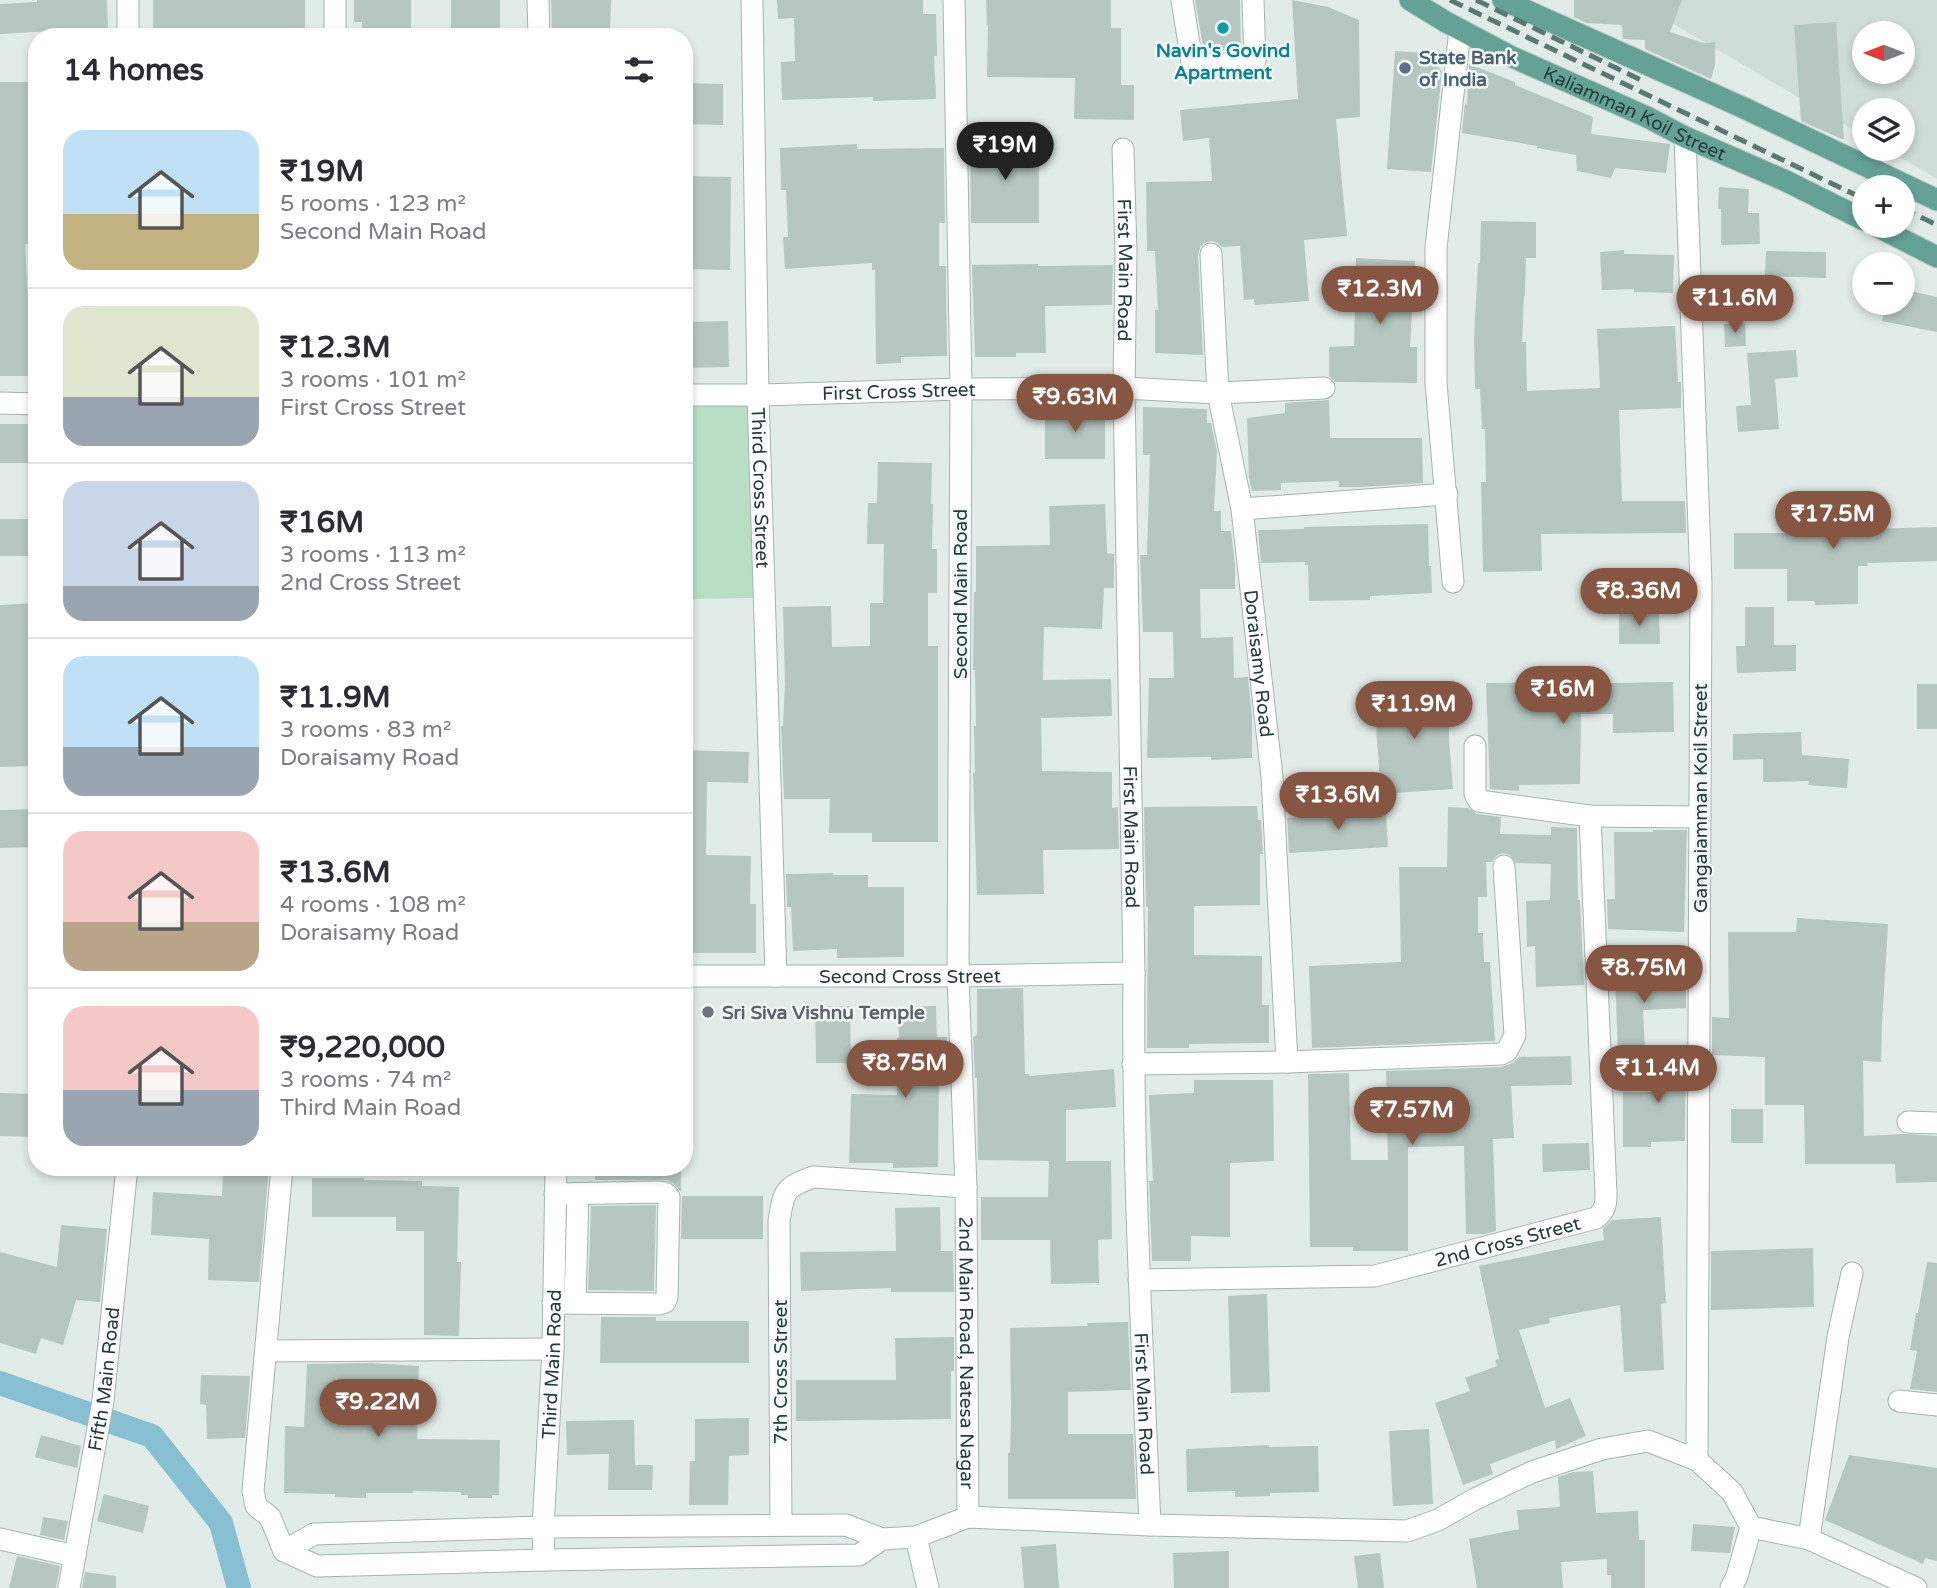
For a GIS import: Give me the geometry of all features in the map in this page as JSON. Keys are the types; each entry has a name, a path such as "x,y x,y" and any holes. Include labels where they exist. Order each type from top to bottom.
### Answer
{"main road":[{"name":"Kaliamman Koil Street","path":"1410,0 1510,56 1786,181 1852,214"},
{"path":"1503,0 1744,108 1937,200"},
{"path":"1900,238 1937,257"}],"street":[{"path":"128,0 128,28"},
{"path":"335,0 335,28"},
{"path":"538,0 539,28"},
{"name":"Third Cross Street","path":"752,0 758,395 776,976"},
{"name":"Second Main Road","path":"954,0 961,389 958,976 966,1187"},
{"path":"1182,0 1192,62 1200,66 1255,61 1253,0"},
{"path":"1453,582 1436,383 1436,248 1460,30"},
{"name":"Gangaiamman Koil Street","path":"1685,137 1701,584 1697,1460"},
{"name":"First Main Road","path":"1123,149 1133,1064 1150,1525"},
{"name":"Doraisamy Road","path":"1211,254 1218,393 1242,509 1272,777 1287,1062"},
{"name":"First Cross Street","path":"693,395 1124,388 1218,393 1324,388"},
{"path":"0,403 28,404"},
{"path":"1242,509 1447,494"},
{"path":"1475,746 1475,793 1479,801 1590,816 1699,817"},
{"name":"2nd Cross Street","path":"1139,1280 1375,1276 1596,1217 1602,1213 1606,1205 1606,1194 1590,816"},
{"path":"1133,1064 1490,1056 1507,1051 1515,1035 1504,866"},
{"name":"Second Cross Street","path":"693,976 958,976 1134,972"},
{"path":"1908,1122 1937,1123"},
{"name":"Fifth Main Road","path":"69,1588 103,1401 126,1176"},
{"path":"281,1176 253,1491 256,1506 270,1517 284,1551 317,1566 859,1555 882,1539"},
{"name":"Third Main Road","path":"544,1560 543,1527 553,1349 556,1176"},
{"name":"7th Cross Street","path":"781,1524 779,1221 782,1199 791,1185 813,1177 966,1187"},
{"name":"2nd Main Road, Natesa Nagar","path":"966,1187 968,1517"},
{"path":"553,1303 659,1304 665,1301 669,1197 665,1193 657,1192 555,1194"},
{"path":"575,1303 578,1194"},
{"path":"1809,1539 1838,1337 1852,1273"},
{"path":"266,1351 553,1349"},
{"path":"1899,1401 1937,1405"},
{"path":"284,1551 314,1534 543,1527 846,1525 882,1539 916,1538 968,1517 1150,1525 1407,1531 1438,1520 1532,1472 1602,1448 1648,1441 1697,1460 1732,1492 1751,1527 1731,1588"},
{"path":"1751,1527 1809,1539 1916,1588"},
{"path":"916,1538 928,1588"},
{"path":"0,1539 75,1556"}],"shaded area":[{"path":"1633,0 1937,0 1937,179 1906,161 1915,161 1915,98 1852,98 1852,129"}],"green space":[{"path":"751,403 755,598 693,599 693,404"}],"building":[{"path":"107,0 108,28 28,28 28,32 0,34 0,4"},
{"path":"153,0 305,0 305,28 153,28"},
{"path":"354,0 411,0 411,28 362,28 362,22 354,22"},
{"path":"451,0 500,0 500,28 451,28"},
{"path":"551,0 611,0 610,28 552,28"},
{"path":"777,0 923,0 923,14 936,14 936,99 873,101 873,97 782,100 781,62 795,61 794,18 778,19"},
{"path":"986,0 1111,0 1111,28 1121,28 1121,85 1134,85 1134,120 1074,119 1075,78 987,77"},
{"name":"Navin's Govind Apartment","path":"1195,0 1240,0 1241,49 1204,52"},
{"path":"1292,0 1328,7 1359,20 1360,117 1336,119 1347,236 1304,240 1309,301 1255,305 1254,299 1244,300 1240,246 1222,247 1211,241 1204,243 1198,255 1203,355 1155,353 1155,310 1158,310 1155,251 1147,251 1146,182 1212,181 1209,138 1183,141 1180,110 1298,99"},
{"path":"1574,0 1682,0 1670,32 1704,43 1715,42 1715,65 1711,79 1645,49 1645,40 1623,39 1622,25 1586,23 1574,17"},
{"path":"1836,22 1844,140 1801,121 1794,25"},
{"path":"1395,51 1427,53 1442,72 1431,172 1387,169"},
{"path":"1469,64 1593,117 1591,134 1670,144 1666,173 1615,168 1611,178 1577,171 1576,155 1462,133 1465,103 1467,105"},
{"path":"0,82 28,82 28,244 25,244 28,376 0,376"},
{"path":"693,83 723,84 723,125 693,124"},
{"path":"970,141 1039,141 1039,223 971,223"},
{"path":"857,144 857,149 944,148 945,223 939,223 939,266 946,266 947,356 901,357 901,363 876,364 875,270 872,270 872,263 785,269 783,237 788,237 786,190 781,190 780,148"},
{"path":"693,176 731,177 730,270 693,269"},
{"path":"1719,187 1749,189 1748,213 1759,213 1760,244 1721,245"},
{"path":"1481,221 1536,222 1536,258 1526,258 1522,342 1526,342 1527,391 1600,388 1597,329 1675,326 1681,408 1619,410 1622,501 1685,501 1686,533 1541,534 1542,571 1483,572 1481,482 1486,482 1485,429 1482,429 1480,389 1475,389 1474,338"},
{"path":"1624,250 1624,254 1674,255 1673,293 1634,292 1634,289 1602,290 1600,252"},
{"path":"1766,251 1826,252 1826,278 1765,276"},
{"path":"1356,258 1415,261 1410,347 1417,347 1417,383 1335,382 1329,376 1329,347 1354,346"},
{"path":"972,265 1113,265 1112,305 1045,306 1046,353 1016,353 1016,357 975,357"},
{"path":"1915,292 1937,297 1937,332 1882,321 1883,315 1915,315"},
{"path":"728,321 729,367 693,368 693,322"},
{"path":"1745,323 1746,346 1725,347 1724,324"},
{"path":"1796,350 1798,377 1775,379 1779,429 1738,432 1736,406 1751,405 1747,353"},
{"path":"1329,400 1330,438 1422,438 1423,483 1339,487 1339,481 1281,483 1281,490 1252,491 1249,478 1247,418 1285,413 1285,403"},
{"path":"1143,407 1207,409 1207,423 1211,423 1217,451 1214,511 1221,511 1221,531 1231,531 1235,589 1200,589 1201,638 1233,637 1234,678 1248,677 1252,758 1147,758 1149,678 1174,678 1173,632 1143,632 1140,555 1147,555 1150,455 1143,455"},
{"path":"1045,408 1105,408 1105,459 1045,459"},
{"path":"0,424 28,424 28,463 0,463"},
{"path":"878,462 932,463 932,549 937,549 937,593 928,593 928,646 938,646 938,842 872,842 872,833 829,833 830,799 784,799 781,726 785,685 783,607 831,606 832,647 870,646 870,603 883,603 884,544 867,544 868,503 877,503"},
{"path":"1868,495 1868,529 1937,527 1937,561 1867,563 1868,566 1858,566 1858,604 1815,605 1815,601 1787,601 1787,569 1734,569 1734,533 1817,531 1817,498"},
{"path":"1105,504 1107,553 1114,554 1114,588 1104,588 1102,629 1044,627 1043,680 1111,679 1112,716 1041,718 1042,771 1112,772 1112,808 1118,807 1119,849 1043,850 1044,894 977,895 973,773 976,726 973,670 976,546 1050,545 1049,506"},
{"path":"0,519 28,519 28,556 0,556"},
{"path":"1428,524 1432,593 1370,596 1370,600 1309,601 1308,565 1305,565 1305,562 1261,563 1258,530"},
{"path":"28,603 28,766 0,767 0,605"},
{"path":"1745,607 1774,607 1774,645 1796,645 1796,671 1737,673 1736,646 1745,646"},
{"path":"1619,611 1659,611 1660,644 1619,644"},
{"path":"1673,682 1674,732 1613,733 1613,714 1581,714 1580,784 1519,785 1519,791 1490,789 1486,683"},
{"path":"1917,684 1937,684 1937,729 1917,729"},
{"path":"1449,689 1453,789 1381,794 1375,691"},
{"path":"1801,732 1802,755 1849,759 1847,788 1808,785 1809,781 1763,782 1763,759 1733,760 1733,734"},
{"path":"693,750 749,752 748,783 707,782 706,855 751,856 750,904 756,904 756,953 693,953"},
{"path":"1257,806 1258,820 1261,820 1263,854 1260,854 1260,905 1194,906 1194,955 1262,956 1262,1005 1269,1005 1269,1043 1189,1044 1189,1048 1147,1048 1148,907 1144,807"},
{"path":"1448,807 1468,808 1477,814 1501,817 1500,834 1551,835 1551,827 1577,828 1578,900 1584,985 1536,987 1535,946 1527,947 1526,901 1550,900 1551,864 1516,863 1510,855 1502,853 1492,862 1486,862 1487,897 1478,897 1478,933 1483,933 1484,962 1490,962 1495,1041 1312,1048 1309,966 1401,962 1399,867 1447,867"},
{"path":"28,809 28,847 0,848 0,810"},
{"path":"1386,812 1388,847 1289,853 1287,818"},
{"path":"1687,830 1684,932 1608,929 1607,899 1615,899 1614,832"},
{"path":"786,874 868,875 868,887 904,887 904,957 837,958 837,949 793,951"},
{"path":"1797,918 1888,924 1881,1062 1863,1061 1864,1136 1937,1136 1937,1182 1896,1183 1895,1164 1805,1164 1804,1105 1765,1105 1765,1057 1712,1055 1712,1017 1729,1018 1728,932 1796,932"},
{"path":"1686,976 1686,1008 1643,1010 1645,1049 1618,1050 1615,979"},
{"path":"1023,988 1025,1074 1029,1076 1114,1069 1116,1107 1066,1110 1066,1161 1111,1161 1112,1239 1098,1240 1099,1283 1051,1284 1050,1240 981,1240 981,1197 1048,1197 1049,1161 978,1160 977,1078 973,1037 977,1035 977,989"},
{"path":"815,1006 850,1006 851,1063 816,1063"},
{"path":"936,1006 937,1037 947,1037 949,1078 939,1078 938,1167 893,1168 893,1163 849,1163 851,1094 897,1095 898,1007"},
{"path":"1686,1049 1685,1141 1651,1142 1651,1147 1623,1147 1623,1092 1656,1092 1655,1050"},
{"path":"1571,1056 1572,1085 1511,1086 1514,1138 1493,1139 1496,1231 1466,1234 1464,1146 1408,1147 1408,1251 1353,1251 1353,1247 1310,1247 1308,1074 1349,1073 1351,1160 1388,1160 1386,1071 1501,1067 1513,1063 1519,1057"},
{"path":"1194,1080 1273,1080 1274,1161 1230,1163 1230,1237 1191,1236 1191,1261 1152,1261 1149,1181 1153,1181 1149,1095 1194,1093"},
{"path":"0,1093 28,1094 28,1137 0,1136"},
{"path":"1731,1109 1763,1109 1763,1143 1731,1143"},
{"path":"1589,1143 1590,1170 1543,1172 1542,1144"},
{"path":"223,1176 268,1176 259,1282 208,1280 209,1239 151,1235 153,1192 222,1196"},
{"path":"595,1176 681,1176 681,1192 667,1180 595,1180"},
{"path":"312,1178 422,1181 422,1186 459,1187 459,1336 424,1335 424,1231 396,1231 396,1217 312,1217"},
{"path":"682,1196 763,1196 763,1239 681,1239"},
{"path":"656,1205 654,1291 588,1290 591,1206"},
{"path":"940,1207 941,1251 953,1251 954,1292 891,1292 891,1288 801,1291 800,1252 896,1251 895,1208"},
{"path":"1661,1217 1666,1303 1661,1304 1664,1370 1624,1372 1620,1305 1549,1318 1550,1323 1519,1330 1545,1408 1570,1398 1586,1436 1556,1449 1555,1440 1490,1464 1493,1474 1463,1485 1435,1403 1470,1391 1465,1378 1497,1366 1495,1360 1499,1359 1479,1266 1604,1240 1603,1229 1612,1220"},
{"path":"61,1225 107,1229 100,1302 76,1300 63,1345 41,1338 36,1354 0,1343 0,1252 57,1267"},
{"path":"1813,1248 1814,1307 1711,1310 1711,1251"},
{"path":"1927,1262 1937,1263 1937,1392 1910,1389 1917,1351 1910,1350"},
{"path":"1267,1294 1270,1392 1231,1393 1228,1296"},
{"path":"601,1317 656,1317 656,1321 749,1321 749,1363 600,1363"},
{"path":"1128,1322 1131,1390 1068,1392 1068,1434 1133,1434 1136,1499 1008,1499 1010,1328"},
{"path":"954,1337 951,1419 796,1421 796,1380 896,1380 895,1338"},
{"path":"371,1363 419,1366 417,1439 500,1440 499,1495 492,1495 492,1498 468,1498 468,1495 461,1495 461,1492 413,1491 366,1493 366,1498 335,1497 335,1494 284,1493 285,1426 304,1427 307,1364"},
{"path":"201,1375 250,1376 245,1438 207,1439 206,1405 200,1404"},
{"path":"749,1418 749,1455 729,1456 728,1505 689,1505 690,1461 695,1461 695,1419"},
{"path":"634,1420 635,1465 653,1465 652,1490 608,1490 609,1454 567,1455 566,1421"},
{"path":"1429,1429 1433,1504 1393,1506 1389,1431"},
{"path":"41,1435 81,1446 77,1468 35,1457"},
{"path":"1269,1445 1318,1446 1319,1492 1235,1497 1235,1491 1187,1492 1186,1449"},
{"path":"1849,1455 1937,1468 1937,1561 1925,1558 1923,1564 1825,1520"},
{"path":"1593,1471 1596,1513 1638,1511 1639,1540 1645,1540 1645,1588 1611,1588 1611,1575 1607,1575 1607,1559 1561,1562 1563,1588 1477,1588 1469,1539 1519,1529 1517,1510 1560,1507 1558,1477 1573,1472"},
{"path":"104,1494 149,1506 143,1533 97,1521"},
{"path":"43,1517 68,1521 64,1540 40,1535"},
{"path":"1693,1524 1735,1527 1730,1553 1691,1551"},
{"path":"1056,1544 1059,1588 1024,1588 1021,1547"},
{"path":"1229,1551 1229,1588 1174,1588 1173,1553"},
{"path":"1380,1553 1384,1588 1358,1588 1354,1556"},
{"path":"17,1556 60,1566 56,1588 9,1588"},
{"path":"85,1572 116,1576 116,1588 82,1588"}],"waterway":[{"path":"0,1383 152,1436 221,1523 239,1588"}],"railway":[{"path":"1450,0 1852,193"},
{"path":"1476,0 1643,81"},
{"path":"1915,214 1937,225"}],"place":[{"name":"Navin's Govind Apartment","path":"1223,28"},
{"name":"State Bank of India","path":"1405,68"},
{"name":"Sri Siva Vishnu Temple","path":"708,1012"}]}
